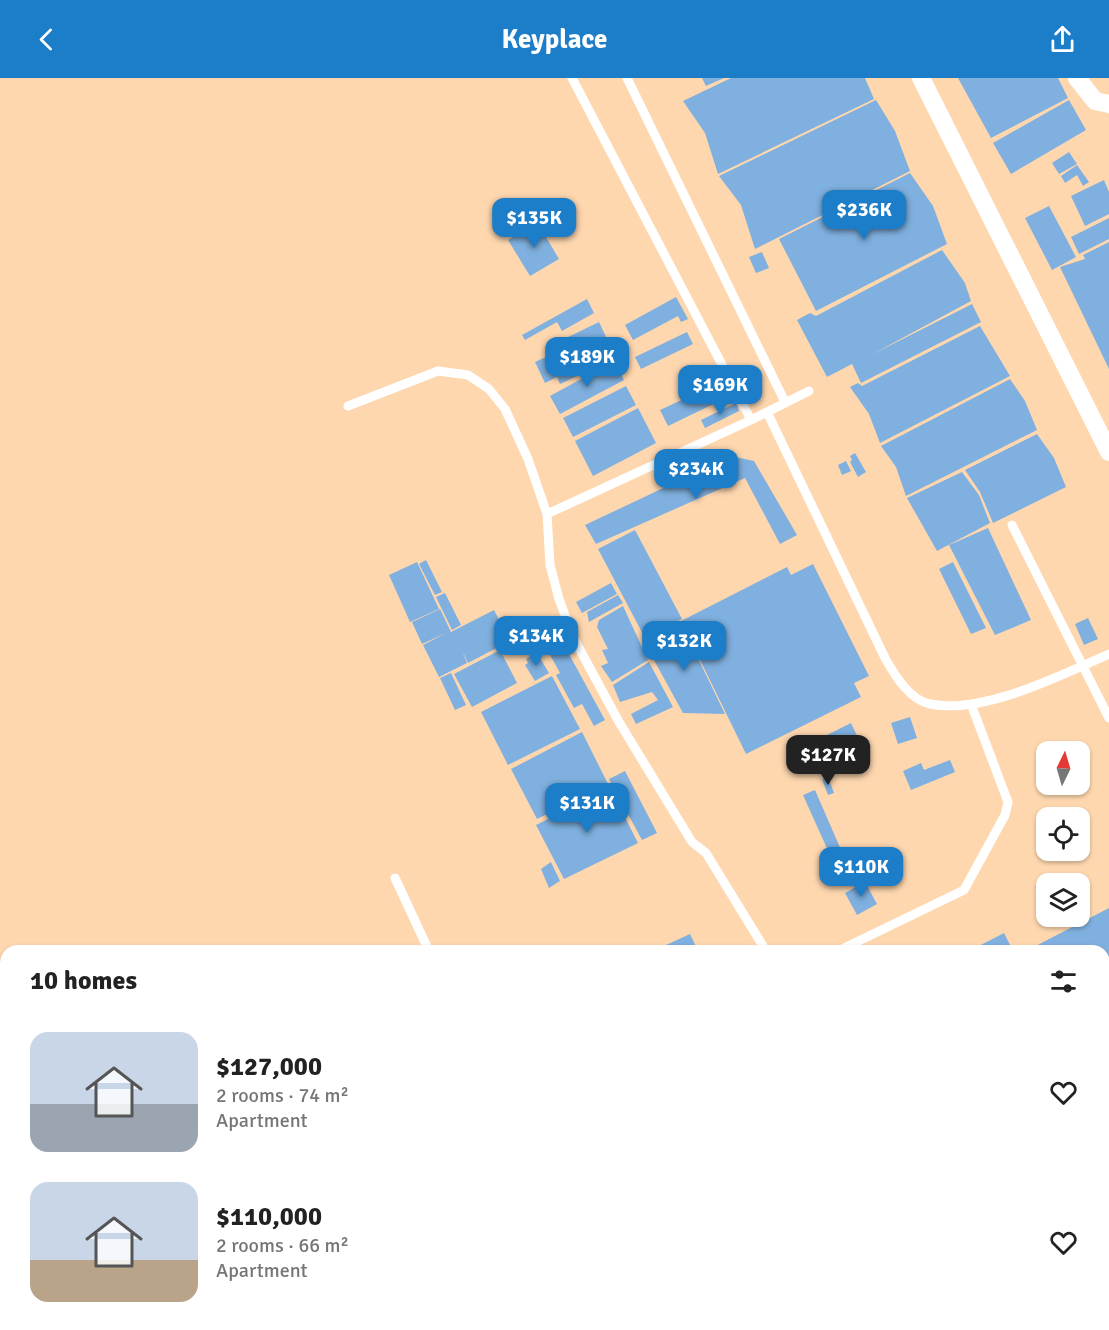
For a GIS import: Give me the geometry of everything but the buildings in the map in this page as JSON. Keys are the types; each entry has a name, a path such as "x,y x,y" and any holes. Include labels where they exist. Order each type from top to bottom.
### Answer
{"street":[{"path":"921,78 1109,452"},
{"path":"1077,78 1095,101 1109,104"}],"lane":[{"path":"572,78 752,420"},
{"path":"627,78 785,402"},
{"path":"348,405 438,371 468,375 489,389 505,409 547,514 550,565 573,637 619,722 692,842 706,853 762,945"},
{"path":"547,514 752,420 808,391"},
{"path":"767,412 886,660 902,686 929,704 971,704 1034,686 1109,654"},
{"path":"1012,525 1109,718"},
{"path":"850,945 963,890 1005,815 1008,802 971,704"},
{"path":"395,878 426,945"}]}
